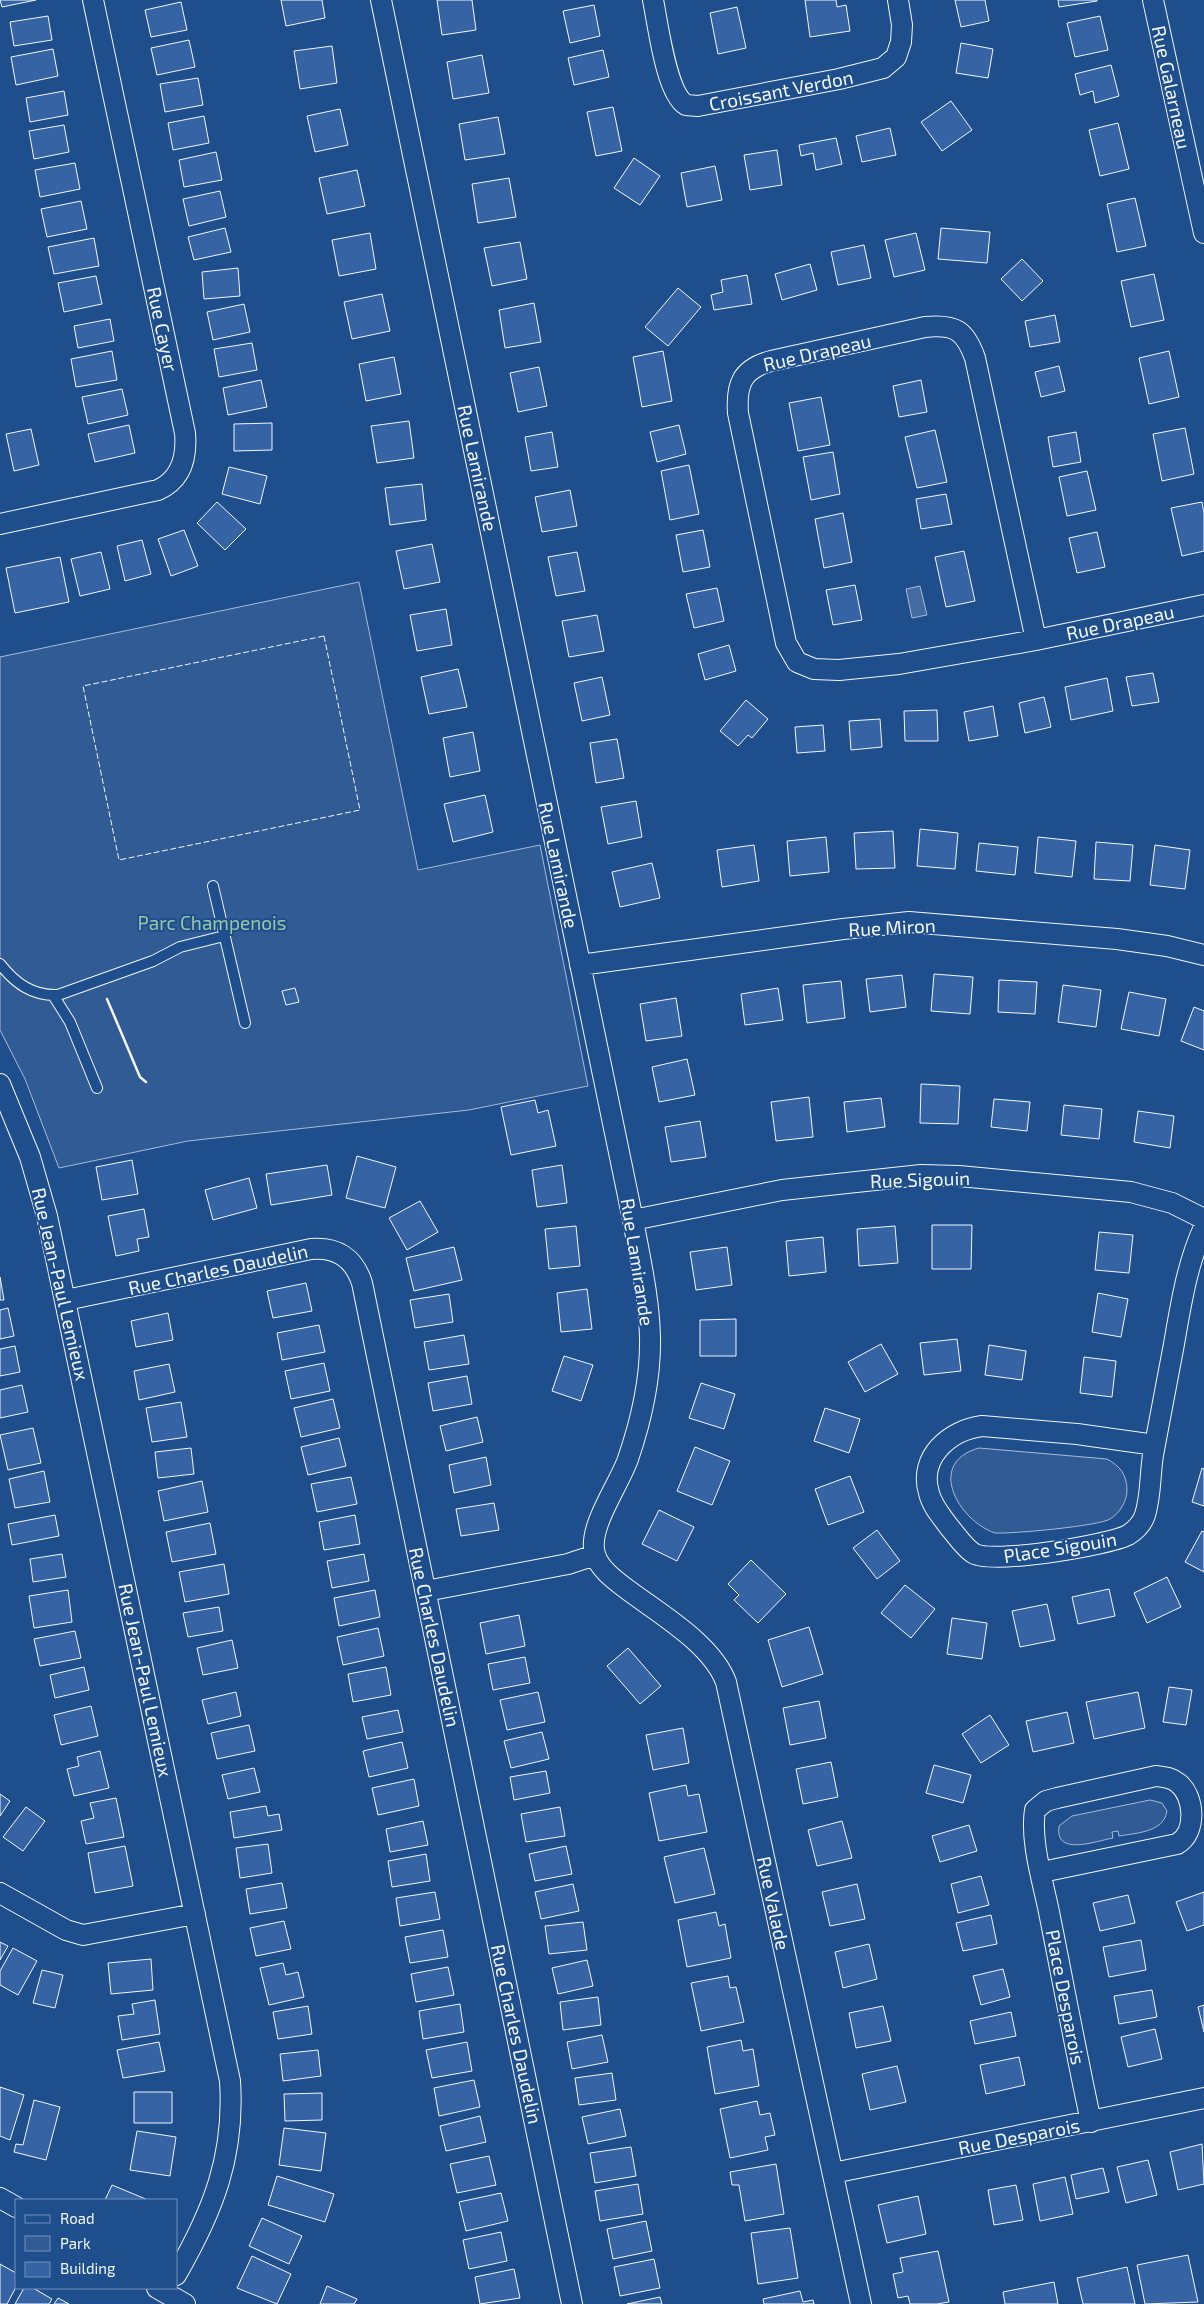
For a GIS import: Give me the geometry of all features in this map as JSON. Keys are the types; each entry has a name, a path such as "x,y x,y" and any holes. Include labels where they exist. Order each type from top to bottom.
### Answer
{"street":[{"name":"Rue Cayer","path":"0,524 158,490 177,475 185,454 185,433 92,0"},
{"name":"Rue Lamirande","path":"382,0 633,1220 648,1310 650,1337 648,1373 641,1413 628,1459 594,1532 595,1555"},
{"name":"Croissant Verdon","path":"653,0 668,69 676,94 686,105 698,106 839,79 884,68 896,57 901,42 902,26 898,0"},
{"name":"Rue Galarneau","path":"1153,0 1204,233"},
{"name":"Rue Drapeau","path":"1036,640 975,358 964,335 953,328 945,326 925,327 770,361 752,368 746,373 737,395 738,412 786,643 796,662 806,667 825,670 899,664 1036,640 1204,605"},
{"name":"Rue Miron","path":"580,965 824,931 909,922 1117,938 1204,955"},
{"name":"Rue Jean-Paul Lemieux","path":"0,1084 24,1140 40,1187 66,1300 230,2081 232,2122 226,2159 215,2199 178,2272"},
{"name":"Rue Sigouin","path":"633,1220 776,1191 921,1175 959,1176 1131,1192 1172,1202 1204,1218"},
{"name":"Place Sigouin","path":"1155,1445 1076,1434 982,1426 972,1427 958,1431 940,1445 929,1465 927,1484 932,1502 938,1512 965,1545 980,1556 1000,1558 1107,1542 1127,1536 1142,1523 1184,1284 1196,1245 1204,1227"},
{"name":"Rue Charles Daudelin","path":"66,1300 303,1250 332,1250 347,1258 356,1268 362,1283 572,2304"},
{"path":"426,1591 568,1564 595,1555"},
{"name":"Rue Valade","path":"595,1555 601,1566 619,1583 709,1652 723,1673 729,1690 861,2304"},
{"name":"Place Desparois","path":"1042,1872 1177,1844 1187,1837 1190,1829 1191,1815 1186,1792 1177,1782 1170,1778 1156,1776 1046,1801 1035,1810 1034,1820 1042,1872 1092,2122"},
{"path":"0,1893 66,1930 84,1935 195,1914"},
{"name":"Rue Desparois","path":"833,2174 1204,2098"},
{"path":"0,2198 15,2206"},
{"path":"164,2289 185,2304"}],"lane":[{"path":"213,886 244,1023"},
{"path":"0,964 27,989 53,995 66,994 130,970 180,947 224,936"},
{"path":"53,995 70,1022 97,1088"}],"green space":[{"name":"Parc Champenois","path":"359,582 418,870 540,845 588,1086 469,1110 188,1141 59,1168 25,1079 0,1030 0,657"},
{"path":"979,1448 1107,1459 1116,1465 1124,1475 1127,1485 1126,1498 1117,1513 1103,1522 1055,1529 995,1533 982,1527 970,1517 960,1505 953,1492 951,1478 954,1466 963,1455"},
{"path":"1150,1800 1162,1803 1167,1811 1161,1823 1149,1830 1119,1836 1118,1831 1112,1832 1113,1838 1078,1845 1069,1844 1059,1836 1059,1826 1072,1816"}],"shaded area":[{"path":"920,586 927,615 912,618 906,589"}],"building":[{"path":"0,0 36,0 2,7"},
{"path":"281,0 322,0 325,18 286,26"},
{"path":"437,0 472,0 476,30 442,35"},
{"path":"805,0 836,0 837,7 846,5 850,31 810,37"},
{"path":"955,0 985,0 989,21 961,27"},
{"path":"1058,0 1097,0 1097,1 1059,7"},
{"path":"181,2 187,30 151,37 145,10"},
{"path":"594,5 600,36 570,43 563,11"},
{"path":"737,7 746,48 718,54 710,13"},
{"path":"48,16 52,40 14,46 10,22"},
{"path":"1100,16 1108,50 1075,57 1067,23"},
{"path":"189,40 195,67 157,75 151,48"},
{"path":"961,43 993,49 988,78 956,73"},
{"path":"332,46 337,83 300,89 294,51"},
{"path":"53,49 58,76 16,85 11,57"},
{"path":"603,50 609,77 574,85 568,58"},
{"path":"482,55 489,93 453,99 447,62"},
{"path":"1111,65 1119,96 1095,103 1093,91 1080,95 1075,74"},
{"path":"198,78 203,105 165,112 160,84"},
{"path":"64,91 68,115 30,122 26,98"},
{"path":"951,101 972,130 942,151 921,122"},
{"path":"613,107 622,151 596,156 587,112"},
{"path":"340,109 348,145 315,152 307,116"},
{"path":"204,116 209,143 173,150 168,123"},
{"path":"498,117 505,154 465,160 459,124"},
{"path":"1118,123 1129,169 1100,176 1089,130"},
{"path":"64,125 69,152 34,159 29,131"},
{"path":"890,128 896,155 862,162 856,136"},
{"path":"836,138 842,164 816,170 813,153 801,156 799,145"},
{"path":"777,150 782,185 750,190 744,155"},
{"path":"216,152 222,180 184,187 179,160"},
{"path":"634,158 660,176 640,205 614,188"},
{"path":"75,163 80,189 40,197 35,170"},
{"path":"715,166 722,200 687,207 681,173"},
{"path":"357,170 365,206 327,214 319,178"},
{"path":"509,178 516,217 478,223 472,184"},
{"path":"220,191 226,217 189,226 183,199"},
{"path":"1135,198 1146,246 1117,252 1107,204"},
{"path":"81,201 87,229 47,237 41,209"},
{"path":"225,228 231,252 194,260 188,237"},
{"path":"941,228 990,232 987,263 938,259"},
{"path":"370,233 376,269 339,276 332,240"},
{"path":"916,233 925,270 894,277 885,240"},
{"path":"94,238 99,266 54,274 48,247"},
{"path":"520,242 527,279 492,286 484,248"},
{"path":"864,245 871,278 838,285 831,252"},
{"path":"1022,259 1043,281 1022,301 1001,279"},
{"path":"810,264 817,290 782,300 775,274"},
{"path":"238,268 240,296 204,299 202,272"},
{"path":"1154,274 1164,320 1131,327 1121,281"},
{"path":"747,275 752,304 714,310 711,295 723,292 721,280"},
{"path":"96,276 102,304 64,312 58,283"},
{"path":"678,288 701,307 668,346 645,327"},
{"path":"382,294 390,331 352,339 344,302"},
{"path":"534,303 541,342 505,348 499,310"},
{"path":"244,304 250,332 213,340 207,312"},
{"path":"1055,315 1060,342 1030,347 1025,321"},
{"path":"110,319 114,341 78,348 74,326"},
{"path":"252,343 257,370 219,377 214,349"},
{"path":"112,351 117,380 76,387 71,359"},
{"path":"663,351 672,401 642,407 633,357"},
{"path":"1169,351 1179,397 1149,404 1139,358"},
{"path":"394,357 401,394 366,401 359,364"},
{"path":"1059,366 1065,391 1041,397 1035,372"},
{"path":"539,367 547,406 518,412 510,373"},
{"path":"261,380 267,407 228,415 223,388"},
{"path":"921,380 927,412 899,417 893,386"},
{"path":"122,389 128,415 88,424 82,397"},
{"path":"821,397 830,445 798,451 789,403"},
{"path":"409,421 414,458 377,463 371,426"},
{"path":"272,423 272,450 234,451 234,424"},
{"path":"129,425 135,453 95,462 88,434"},
{"path":"679,425 686,454 657,462 650,432"},
{"path":"1185,428 1194,474 1162,481 1153,434"},
{"path":"31,429 39,465 14,471 6,434"},
{"path":"935,430 947,482 917,488 905,437"},
{"path":"552,432 558,467 531,471 525,437"},
{"path":"1076,432 1081,462 1053,467 1048,437"},
{"path":"833,452 840,494 811,500 803,457"},
{"path":"689,465 699,514 670,520 661,471"},
{"path":"229,467 267,476 260,504 222,494"},
{"path":"1087,471 1096,510 1067,516 1059,477"},
{"path":"422,484 426,520 390,525 385,488"},
{"path":"570,490 577,526 542,532 535,497"},
{"path":"946,494 952,524 921,529 916,499"},
{"path":"217,502 246,529 225,550 197,523"},
{"path":"1202,502 1204,513 1204,551 1182,556 1171,508"},
{"path":"843,513 852,562 824,568 815,519"},
{"path":"184,530 198,566 171,576 158,539"},
{"path":"703,530 710,567 683,572 676,535"},
{"path":"1097,532 1105,567 1077,573 1069,538"},
{"path":"142,540 151,574 125,581 117,546"},
{"path":"432,544 440,582 404,589 396,551"},
{"path":"964,551 975,601 946,607 935,557"},
{"path":"101,552 110,589 80,596 71,559"},
{"path":"577,552 585,591 556,596 548,557"},
{"path":"60,557 69,602 15,613 6,568"},
{"path":"855,585 862,620 833,625 826,590"},
{"path":"717,588 724,621 694,628 686,594"},
{"path":"446,609 452,645 417,651 410,615"},
{"path":"597,615 604,651 569,657 562,621"},
{"path":"729,645 736,671 705,680 698,654"},
{"path":"458,669 467,707 429,714 421,677"},
{"path":"1153,673 1159,702 1132,706 1126,677"},
{"path":"602,677 610,715 582,721 574,683"},
{"path":"1107,678 1113,711 1071,720 1065,687"},
{"path":"1044,697 1051,727 1025,733 1019,703"},
{"path":"746,700 768,719 752,738 748,735 738,746 720,731"},
{"path":"993,706 998,736 969,741 964,712"},
{"path":"937,710 938,741 905,741 904,711"},
{"path":"880,719 882,747 851,750 849,721"},
{"path":"823,725 825,751 797,753 795,727"},
{"path":"473,732 480,771 450,777 443,738"},
{"path":"617,739 624,778 596,783 590,743"},
{"path":"485,795 493,832 453,842 444,804"},
{"path":"636,801 642,837 608,844 601,807"},
{"path":"920,829 958,833 955,869 917,866"},
{"path":"893,831 895,868 856,869 854,833"},
{"path":"826,837 829,872 790,876 787,841"},
{"path":"1038,837 1076,841 1072,877 1035,873"},
{"path":"1096,842 1133,845 1130,881 1094,879"},
{"path":"979,843 1018,847 1015,875 976,871"},
{"path":"754,845 759,881 722,887 717,850"},
{"path":"1155,845 1190,850 1185,889 1150,885"},
{"path":"652,863 660,898 620,907 612,872"},
{"path":"934,974 973,977 970,1014 931,1011"},
{"path":"902,975 906,1007 870,1012 866,979"},
{"path":"999,980 1037,982 1035,1014 998,1012"},
{"path":"841,981 845,1018 807,1023 803,985"},
{"path":"1063,985 1101,990 1096,1027 1058,1022"},
{"path":"295,988 299,1002 286,1005 282,991"},
{"path":"778,988 783,1020 745,1025 741,994"},
{"path":"1129,992 1166,999 1159,1036 1121,1029"},
{"path":"676,998 682,1036 646,1041 640,1004"},
{"path":"1194,1007 1204,1011 1204,1050 1181,1041"},
{"path":"687,1059 695,1095 659,1102 652,1067"},
{"path":"921,1084 960,1086 958,1124 920,1123"},
{"path":"809,1097 813,1137 776,1141 771,1102"},
{"path":"881,1098 885,1127 847,1132 844,1102"},
{"path":"994,1099 1030,1102 1027,1131 991,1127"},
{"path":"535,1100 538,1113 548,1110 556,1146 511,1155 501,1107"},
{"path":"1064,1105 1102,1109 1099,1139 1061,1135"},
{"path":"1138,1111 1174,1116 1170,1148 1134,1142"},
{"path":"700,1121 706,1157 671,1162 665,1127"},
{"path":"357,1156 396,1167 385,1208 346,1198"},
{"path":"132,1160 138,1194 102,1200 96,1167"},
{"path":"327,1165 332,1195 271,1205 266,1174"},
{"path":"562,1165 567,1203 537,1207 532,1170"},
{"path":"249,1178 257,1208 213,1220 205,1190"},
{"path":"420,1201 438,1232 407,1250 389,1218"},
{"path":"144,1209 149,1237 137,1239 139,1251 116,1256 108,1216"},
{"path":"932,1225 972,1225 971,1269 932,1269"},
{"path":"576,1226 580,1266 549,1269 545,1229"},
{"path":"895,1226 898,1263 859,1266 857,1229"},
{"path":"1099,1232 1133,1235 1129,1273 1095,1270"},
{"path":"823,1237 826,1272 789,1276 786,1241"},
{"path":"454,1247 462,1280 414,1291 406,1258"},
{"path":"727,1247 732,1285 696,1290 690,1252"},
{"path":"0,1277 4,1300 0,1300"},
{"path":"306,1283 312,1311 273,1318 267,1291"},
{"path":"587,1289 592,1329 561,1332 557,1293"},
{"path":"1098,1293 1128,1299 1121,1337 1092,1332"},
{"path":"449,1294 453,1322 415,1328 410,1300"},
{"path":"8,1308 14,1336 0,1339 0,1310"},
{"path":"168,1313 173,1340 136,1347 131,1321"},
{"path":"736,1319 736,1356 700,1356 700,1320"},
{"path":"319,1325 325,1352 282,1360 277,1333"},
{"path":"464,1335 469,1364 429,1370 424,1342"},
{"path":"957,1339 961,1371 924,1375 920,1343"},
{"path":"881,1344 898,1374 865,1392 848,1362"},
{"path":"989,1345 1026,1351 1022,1380 985,1375"},
{"path":"15,1346 20,1372 0,1376 0,1349"},
{"path":"564,1356 593,1365 581,1401 552,1391"},
{"path":"1084,1357 1116,1361 1112,1397 1080,1393"},
{"path":"324,1363 330,1391 291,1399 285,1371"},
{"path":"169,1364 175,1392 139,1400 134,1371"},
{"path":"467,1376 472,1404 433,1411 428,1383"},
{"path":"701,1383 735,1394 724,1429 689,1418"},
{"path":"22,1385 28,1412 0,1418 0,1390"},
{"path":"333,1399 340,1428 301,1437 294,1408"},
{"path":"181,1402 187,1437 152,1442 146,1408"},
{"path":"825,1408 860,1419 849,1453 814,1441"},
{"path":"477,1417 483,1442 446,1451 440,1426"},
{"path":"33,1428 41,1463 8,1470 0,1435"},
{"path":"339,1438 346,1466 308,1475 301,1447"},
{"path":"695,1447 730,1461 712,1505 677,1491"},
{"path":"191,1448 194,1474 158,1478 155,1452"},
{"path":"486,1457 491,1485 454,1493 449,1465"},
{"path":"1202,1468 1204,1469 1204,1506 1192,1502"},
{"path":"44,1471 50,1502 15,1508 9,1479"},
{"path":"850,1476 864,1512 828,1525 815,1489"},
{"path":"351,1477 357,1504 317,1512 311,1484"},
{"path":"202,1481 208,1512 164,1521 158,1491"},
{"path":"494,1503 499,1530 461,1536 456,1509"},
{"path":"659,1510 694,1527 677,1561 642,1544"},
{"path":"55,1515 59,1536 12,1545 8,1524"},
{"path":"355,1515 360,1544 324,1550 319,1522"},
{"path":"210,1523 216,1554 172,1562 166,1532"},
{"path":"877,1530 900,1561 877,1579 853,1548"},
{"path":"1202,1531 1204,1532 1204,1572 1185,1562"},
{"path":"62,1554 66,1577 33,1582 30,1559"},
{"path":"364,1554 369,1581 332,1588 327,1561"},
{"path":"751,1560 786,1594 758,1623 734,1600 739,1595 728,1584"},
{"path":"224,1564 229,1594 185,1602 179,1572"},
{"path":"1167,1577 1181,1607 1147,1623 1134,1593"},
{"path":"905,1585 935,1609 911,1638 881,1613"},
{"path":"1109,1589 1115,1616 1078,1624 1072,1597"},
{"path":"68,1590 72,1622 34,1628 29,1596"},
{"path":"375,1590 380,1617 339,1626 334,1598"},
{"path":"1047,1604 1055,1640 1020,1647 1012,1611"},
{"path":"219,1607 223,1631 188,1637 183,1613"},
{"path":"519,1615 525,1646 486,1654 480,1623"},
{"path":"952,1618 987,1623 982,1659 947,1654"},
{"path":"809,1627 823,1674 782,1687 768,1640"},
{"path":"378,1628 384,1656 343,1665 337,1637"},
{"path":"75,1631 81,1658 40,1666 34,1639"},
{"path":"232,1640 238,1668 203,1675 197,1648"},
{"path":"628,1648 661,1686 640,1704 607,1666"},
{"path":"525,1657 530,1683 493,1690 488,1664"},
{"path":"84,1667 89,1690 55,1698 50,1675"},
{"path":"386,1667 391,1695 353,1702 348,1674"},
{"path":"1169,1687 1192,1690 1186,1725 1163,1722"},
{"path":"236,1692 241,1716 208,1724 202,1700"},
{"path":"538,1692 545,1722 507,1730 500,1700"},
{"path":"1138,1692 1145,1728 1094,1739 1086,1702"},
{"path":"819,1701 826,1738 790,1745 783,1708"},
{"path":"91,1706 98,1736 61,1745 54,1715"},
{"path":"398,1710 403,1732 367,1739 362,1717"},
{"path":"1067,1712 1074,1743 1033,1752 1026,1721"},
{"path":"990,1715 1009,1745 981,1763 962,1734"},
{"path":"249,1725 255,1751 217,1759 211,1733"},
{"path":"683,1728 689,1763 653,1770 646,1735"},
{"path":"542,1732 549,1759 511,1768 504,1741"},
{"path":"402,1742 408,1768 369,1777 363,1751"},
{"path":"100,1751 109,1788 74,1796 67,1769 79,1766 77,1757"},
{"path":"831,1762 838,1797 803,1804 796,1769"},
{"path":"934,1765 971,1775 963,1803 926,1793"},
{"path":"254,1768 260,1792 228,1799 222,1775"},
{"path":"546,1771 550,1793 514,1800 510,1777"},
{"path":"414,1779 419,1806 378,1815 372,1788"},
{"path":"686,1785 688,1796 699,1794 707,1832 659,1841 649,1793"},
{"path":"0,1794 10,1801 0,1816"},
{"path":"116,1798 124,1837 86,1844 81,1821 94,1818 90,1803"},
{"path":"266,1806 268,1816 279,1814 282,1830 234,1838 230,1812"},
{"path":"26,1807 45,1821 23,1851 3,1837"},
{"path":"560,1807 565,1836 526,1842 521,1814"},
{"path":"423,1821 428,1845 390,1852 386,1829"},
{"path":"842,1821 852,1858 817,1866 808,1830"},
{"path":"969,1825 977,1851 940,1862 932,1836"},
{"path":"268,1844 272,1873 240,1878 236,1848"},
{"path":"125,1846 133,1886 95,1893 88,1853"},
{"path":"566,1846 572,1874 535,1881 529,1854"},
{"path":"704,1848 715,1894 675,1903 664,1857"},
{"path":"426,1854 430,1881 392,1887 388,1861"},
{"path":"981,1876 989,1905 958,1913 951,1884"},
{"path":"282,1883 287,1908 250,1914 246,1889"},
{"path":"573,1884 579,1911 541,1919 535,1892"},
{"path":"857,1884 865,1919 830,1926 822,1892"},
{"path":"435,1892 440,1919 400,1926 396,1898"},
{"path":"1204,1892 1204,1925 1187,1931 1176,1902"},
{"path":"1128,1895 1135,1923 1100,1931 1093,1903"},
{"path":"716,1912 719,1926 725,1924 731,1958 687,1967 678,1920"},
{"path":"991,1915 997,1944 963,1951 956,1923"},
{"path":"284,1921 291,1949 256,1956 250,1928"},
{"path":"583,1922 587,1950 549,1954 545,1926"},
{"path":"443,1930 448,1957 410,1963 405,1937"},
{"path":"1141,1940 1146,1970 1109,1977 1103,1947"},
{"path":"0,1942 8,1946 0,1960"},
{"path":"869,1944 877,1979 843,1988 835,1952"},
{"path":"13,1948 37,1961 18,1995 0,1985 0,1971"},
{"path":"151,1959 153,1990 111,1994 108,1963"},
{"path":"587,1960 593,1986 558,1994 552,1968"},
{"path":"283,1963 286,1975 298,1972 304,1997 269,2005 260,1968"},
{"path":"448,1967 454,1995 416,2002 411,1974"},
{"path":"1003,1969 1010,1997 981,2005 973,1976"},
{"path":"42,1970 63,1975 55,2008 33,2003"},
{"path":"728,1976 730,1988 736,1987 744,2022 701,2031 691,1983"},
{"path":"1152,1990 1157,2017 1119,2024 1114,1996"},
{"path":"598,1997 601,2025 563,2030 560,2002"},
{"path":"155,2000 160,2034 122,2040 118,2016 134,2014 132,2004"},
{"path":"460,2004 464,2032 423,2039 419,2011"},
{"path":"1204,2005 1204,2032 1198,2007"},
{"path":"308,2006 312,2034 278,2039 273,2012"},
{"path":"883,2006 891,2041 856,2048 849,2013"},
{"path":"1011,2012 1016,2036 975,2044 970,2021"},
{"path":"1155,2029 1162,2059 1128,2067 1121,2037"},
{"path":"602,2035 608,2062 572,2069 567,2042"},
{"path":"741,2040 743,2051 753,2049 759,2086 715,2094 707,2047"},
{"path":"159,2042 165,2071 123,2078 117,2050"},
{"path":"467,2042 472,2071 432,2078 426,2050"},
{"path":"318,2050 321,2076 283,2081 280,2054"},
{"path":"1019,2057 1025,2085 986,2094 980,2065"},
{"path":"897,2066 906,2102 870,2110 862,2074"},
{"path":"612,2073 616,2100 579,2105 575,2078"},
{"path":"474,2080 480,2107 439,2116 434,2088"},
{"path":"0,2087 24,2095 10,2140 0,2136"},
{"path":"134,2092 172,2092 172,2123 134,2123"},
{"path":"322,2093 322,2120 285,2121 284,2094"},
{"path":"34,2100 60,2107 46,2160 14,2152 16,2144 23,2145"},
{"path":"757,2101 760,2115 770,2113 775,2135 765,2137 768,2150 730,2158 720,2109"},
{"path":"620,2109 626,2136 588,2144 582,2117"},
{"path":"480,2116 486,2142 446,2151 440,2126"},
{"path":"284,2128 326,2133 321,2171 279,2165"},
{"path":"137,2131 176,2137 170,2176 130,2170"},
{"path":"1202,2144 1204,2184 1178,2190 1170,2152"},
{"path":"631,2147 636,2176 595,2183 590,2153"},
{"path":"489,2156 496,2185 457,2193 450,2164"},
{"path":"1148,2160 1157,2195 1126,2203 1117,2167"},
{"path":"776,2164 784,2214 745,2221 739,2185 732,2185 730,2172"},
{"path":"1103,2168 1109,2192 1076,2199 1071,2175"},
{"path":"277,2176 334,2194 325,2222 268,2205"},
{"path":"1065,2177 1073,2214 1040,2221 1033,2184"},
{"path":"638,2184 643,2214 600,2221 595,2191"},
{"path":"112,2185 146,2199 105,2199"},
{"path":"1016,2185 1023,2220 994,2225 988,2190"},
{"path":"501,2193 508,2221 466,2231 459,2202"},
{"path":"918,2196 926,2234 887,2243 878,2205"},
{"path":"262,2218 302,2236 289,2264 249,2246"},
{"path":"646,2221 652,2251 613,2259 607,2229"},
{"path":"790,2228 798,2278 758,2284 751,2233"},
{"path":"501,2232 507,2261 469,2269 463,2240"},
{"path":"938,2251 949,2302 910,2304 908,2296 898,2298 893,2274 903,2272 900,2258"},
{"path":"1188,2255 1198,2302 1145,2304 1137,2265"},
{"path":"252,2256 291,2274 277,2304 237,2288"},
{"path":"654,2259 660,2288 620,2296 614,2267"},
{"path":"0,2264 15,2272 15,2289 7,2304 0,2304"},
{"path":"1127,2267 1135,2304 1083,2304 1077,2278"},
{"path":"514,2269 520,2298 480,2304 475,2277"},
{"path":"1054,2282 1058,2304 1005,2304 1003,2292"},
{"path":"327,2286 357,2299 354,2304 320,2304"},
{"path":"23,2289 35,2289 52,2299 49,2304 15,2304"},
{"path":"800,2291 803,2302 813,2300 814,2304 764,2304 763,2299"},
{"path":"660,2297 662,2304 627,2304"},
{"path":"58,2298 69,2304 54,2304"}],"fence":[{"path":"324,636 360,810 119,860 83,686 324,636"}],"wall":[{"path":"107,999 140,1077 146,1082"}]}
